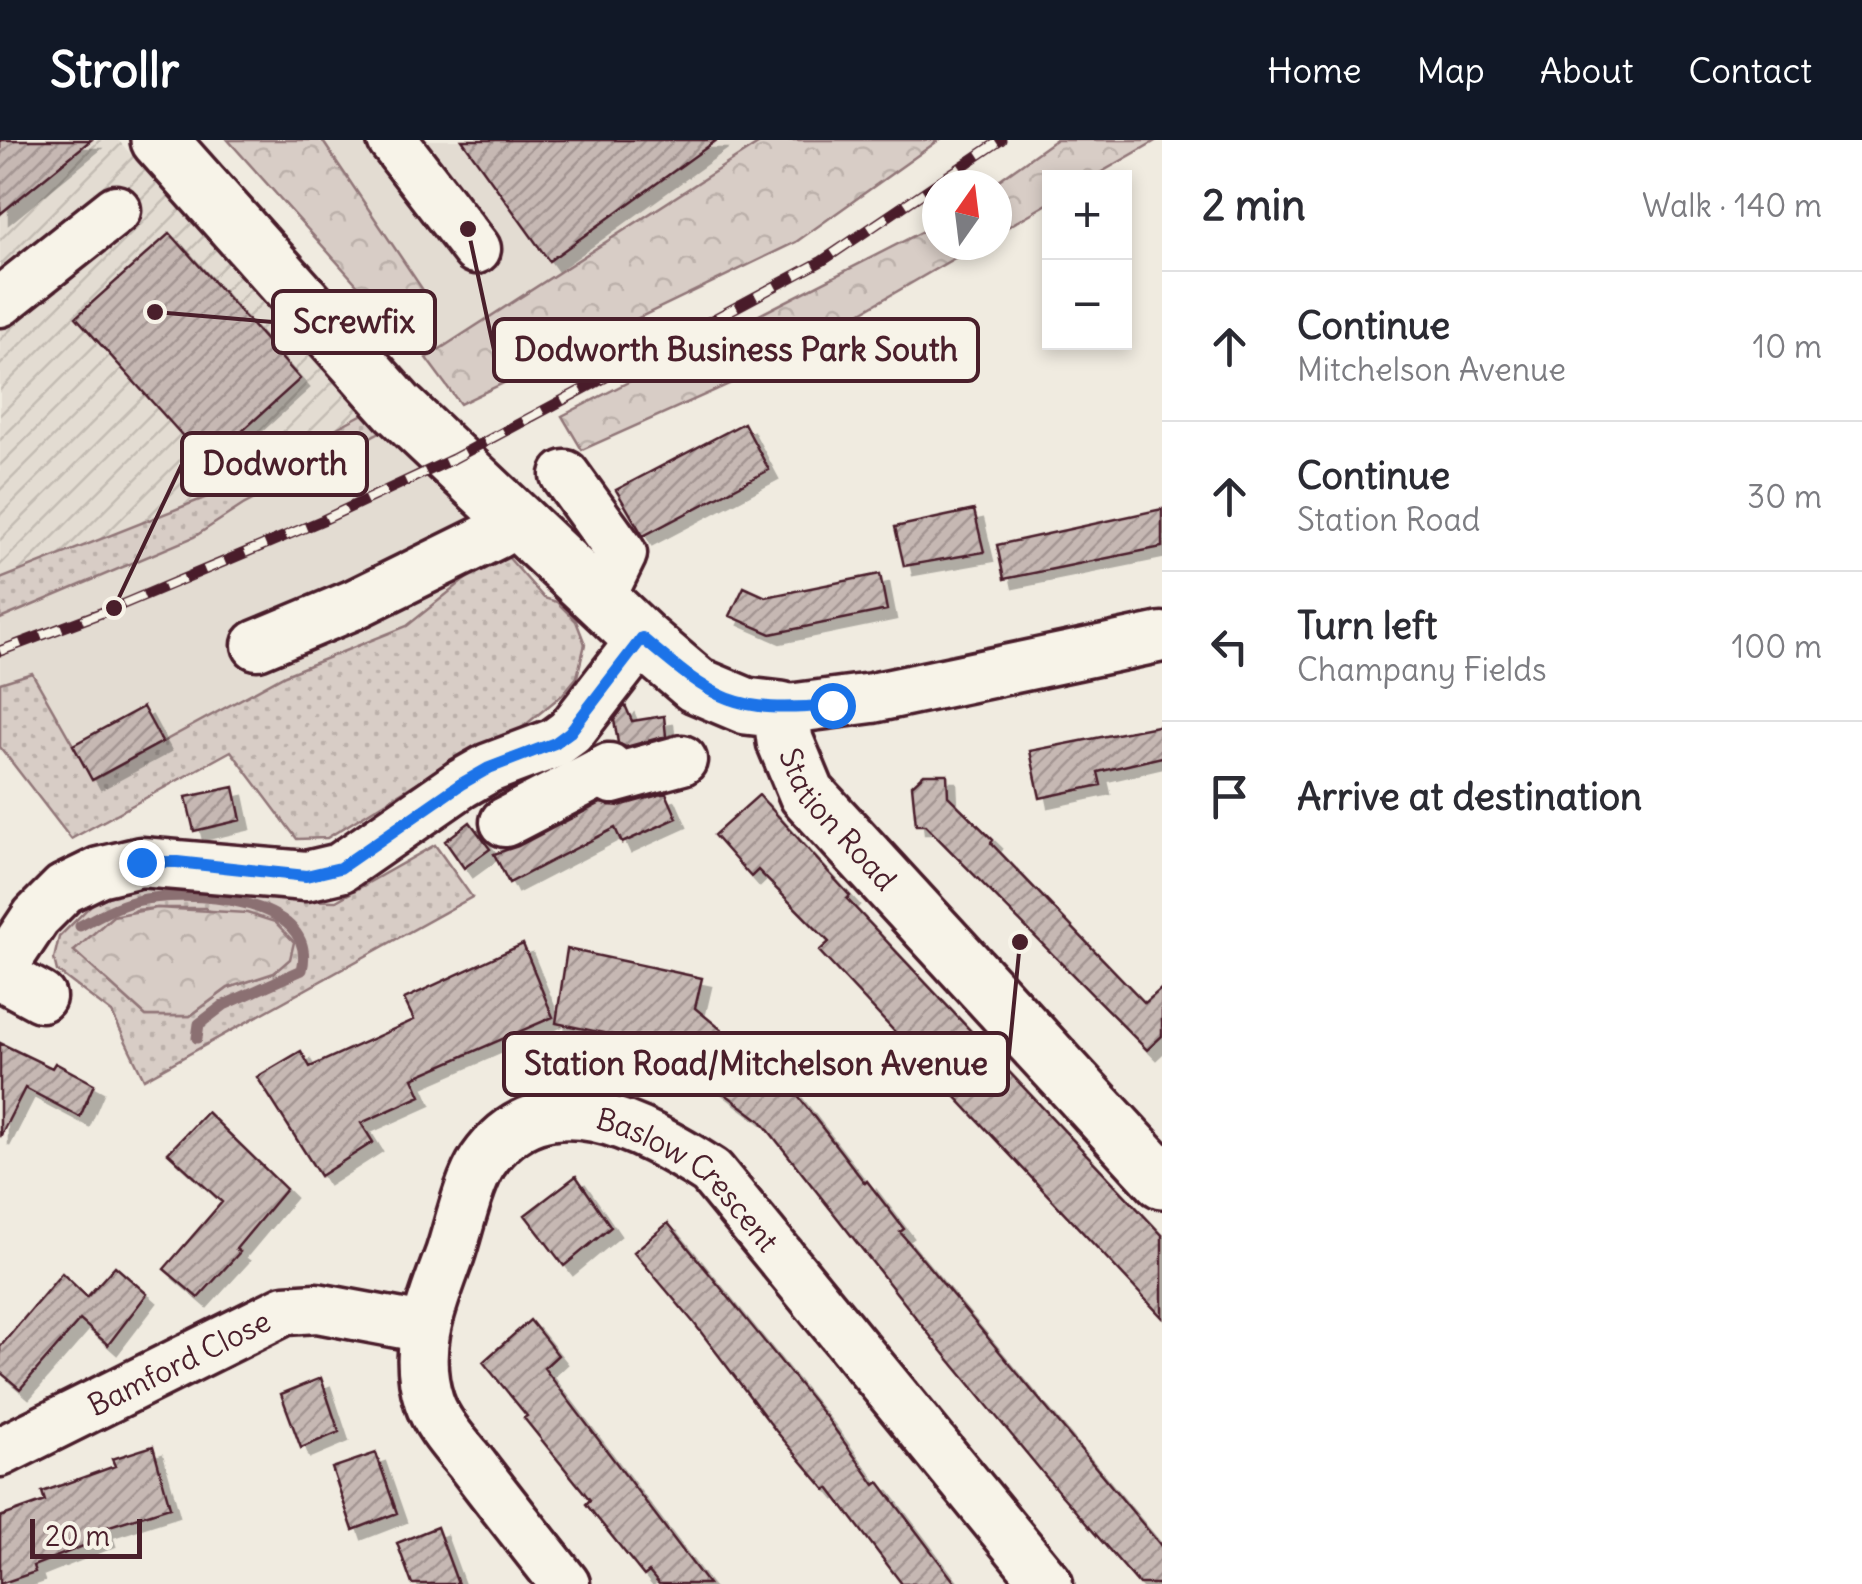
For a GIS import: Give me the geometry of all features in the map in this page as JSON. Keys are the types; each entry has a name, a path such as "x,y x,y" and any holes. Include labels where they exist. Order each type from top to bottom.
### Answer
{"main road":[{"name":"Station Road","path":"159,140 398,408 642,638 696,684 746,706 782,710 785,741 808,794 1162,1180"}],"street":[{"path":"392,140 476,248"},
{"path":"0,302 116,210"},
{"path":"565,474 622,554 600,599"},
{"path":"257,645 352,605 497,534 512,518"},
{"path":"782,710 872,698 1162,636"},
{"path":"14,981 36,917 64,889 99,872 141,862 177,862 306,876 340,868 475,776 555,743 570,732 642,638"},
{"path":"555,743 576,784"},
{"path":"505,822 609,768 612,780 682,760"},
{"name":"Baslow Crescent","path":"565,1584 450,1437 430,1405 422,1372 424,1328 481,1164 501,1140 530,1119 570,1113 614,1121 659,1138 712,1172 1048,1584"},
{"name":"Bamford Close","path":"0,1452 286,1310 317,1308 424,1328"}],"shaded area":[{"path":"0,140 118,140 363,414 212,495 0,579"},
{"path":"228,140 764,140 426,358"},
{"path":"380,432 515,552 468,577 408,626 285,675 92,780 32,673 0,683 0,619 194,537 243,505"}],"green space":[{"path":"228,140 322,140 431,302 387,318"},
{"path":"764,140 939,140 796,242 460,404 426,358"},
{"path":"1055,140 1157,140 1105,170 1042,170 1042,207 1012,224 1012,171"},
{"path":"922,232 922,260 951,260 765,368 582,450 562,416"},
{"path":"363,414 380,432 243,505 194,537 0,619 0,579 212,495"},
{"path":"508,557 544,598 557,602 576,621 585,644 577,677 562,695 518,731 467,752 327,838 297,839 231,751 71,839 0,747 0,683 32,673 93,780 285,675 407,626 468,577"},
{"path":"435,845 472,897 144,1079 112,1013 57,971 54,959 59,937 94,902 134,888 163,886 336,901","holes":["205,908 274,973 228,988 190,1016 146,1016 74,951 136,910"]},
{"path":"157,908 247,913 275,922 294,942 290,959 274,973 228,988 190,1016 146,1016 74,951 113,916"}],"building":[{"path":"0,140 91,140 0,214"},
{"path":"462,140 717,140 549,261"},
{"path":"170,233 300,379 207,463 76,317"},
{"path":"744,423 769,470 643,536 616,490"},
{"path":"1162,509 1162,547 1004,579 997,545"},
{"path":"974,510 984,552 904,566 895,527"},
{"path":"880,574 887,610 771,634 730,616 744,587 766,597"},
{"path":"625,705 632,721 664,716 666,736 626,747 618,743 614,720"},
{"path":"143,707 162,742 92,780 73,745"},
{"path":"1162,725 1162,757 1098,772 1101,785 1040,798 1030,751"},
{"path":"924,774 947,774 948,796 1145,1003 1162,988 1162,1036 1147,1050 925,825 916,825 912,785"},
{"path":"234,787 241,820 194,831 186,797"},
{"path":"666,793 677,818 622,843 615,828 509,883 494,854 518,846 601,803 619,806"},
{"path":"759,795 850,896 847,899 1162,1235 1162,1317 819,951 829,942 758,870 751,877 714,835"},
{"path":"470,822 490,849 464,868 445,841"},
{"path":"523,944 553,1017 413,1078 421,1096 361,1123 373,1142 320,1176 257,1077 301,1051 310,1067 414,1020 404,999"},
{"path":"567,949 702,978 695,1008 790,1086 904,1229 900,1232 1162,1547 1162,1584 1139,1584 943,1352 761,1121 691,1068 703,1054 556,1023"},
{"path":"0,1043 52,1068 55,1063 94,1084 80,1117 25,1088 0,1137"},
{"path":"207,1112 286,1189 236,1249 240,1252 198,1298 164,1269 222,1202 168,1153"},
{"path":"576,1176 611,1227 564,1266 525,1215"},
{"path":"668,1223 826,1417 875,1485 879,1482 956,1584 902,1584 829,1488 826,1490 776,1431 634,1252"},
{"path":"115,1266 147,1294 108,1345 80,1320 20,1389 0,1372 0,1347 62,1273 87,1297"},
{"path":"530,1320 558,1355 544,1368 708,1584 659,1584 649,1572 644,1576 586,1504 590,1500 483,1362"},
{"path":"321,1378 339,1432 301,1448 281,1394"},
{"path":"153,1446 170,1507 103,1528 106,1537 33,1566 35,1572 0,1584 0,1517 45,1501 42,1492 115,1466 112,1459"},
{"path":"376,1453 397,1513 353,1530 332,1468"},
{"path":"437,1527 458,1584 412,1584 397,1543"}],"waterway":[{"path":"80,926 129,903 185,896 244,903 270,912 290,926 302,945 302,970 224,1005 199,1024 197,1038"}],"railway":[{"path":"0,651 323,520 453,459 822,261 1001,140"}],"place":[{"name":"Dodworth Business Park South","path":"468,229"},
{"name":"Screwfix","path":"155,312"},
{"name":"Dodworth","path":"114,608"},
{"name":"Station Road/Mitchelson Avenue","path":"1020,942"}],"route":[{"path":"141,862 177,862 306,876 340,868 461,784 489,768 555,743 570,732 642,638 696,684 722,698 746,706 782,710 832,705"}]}
